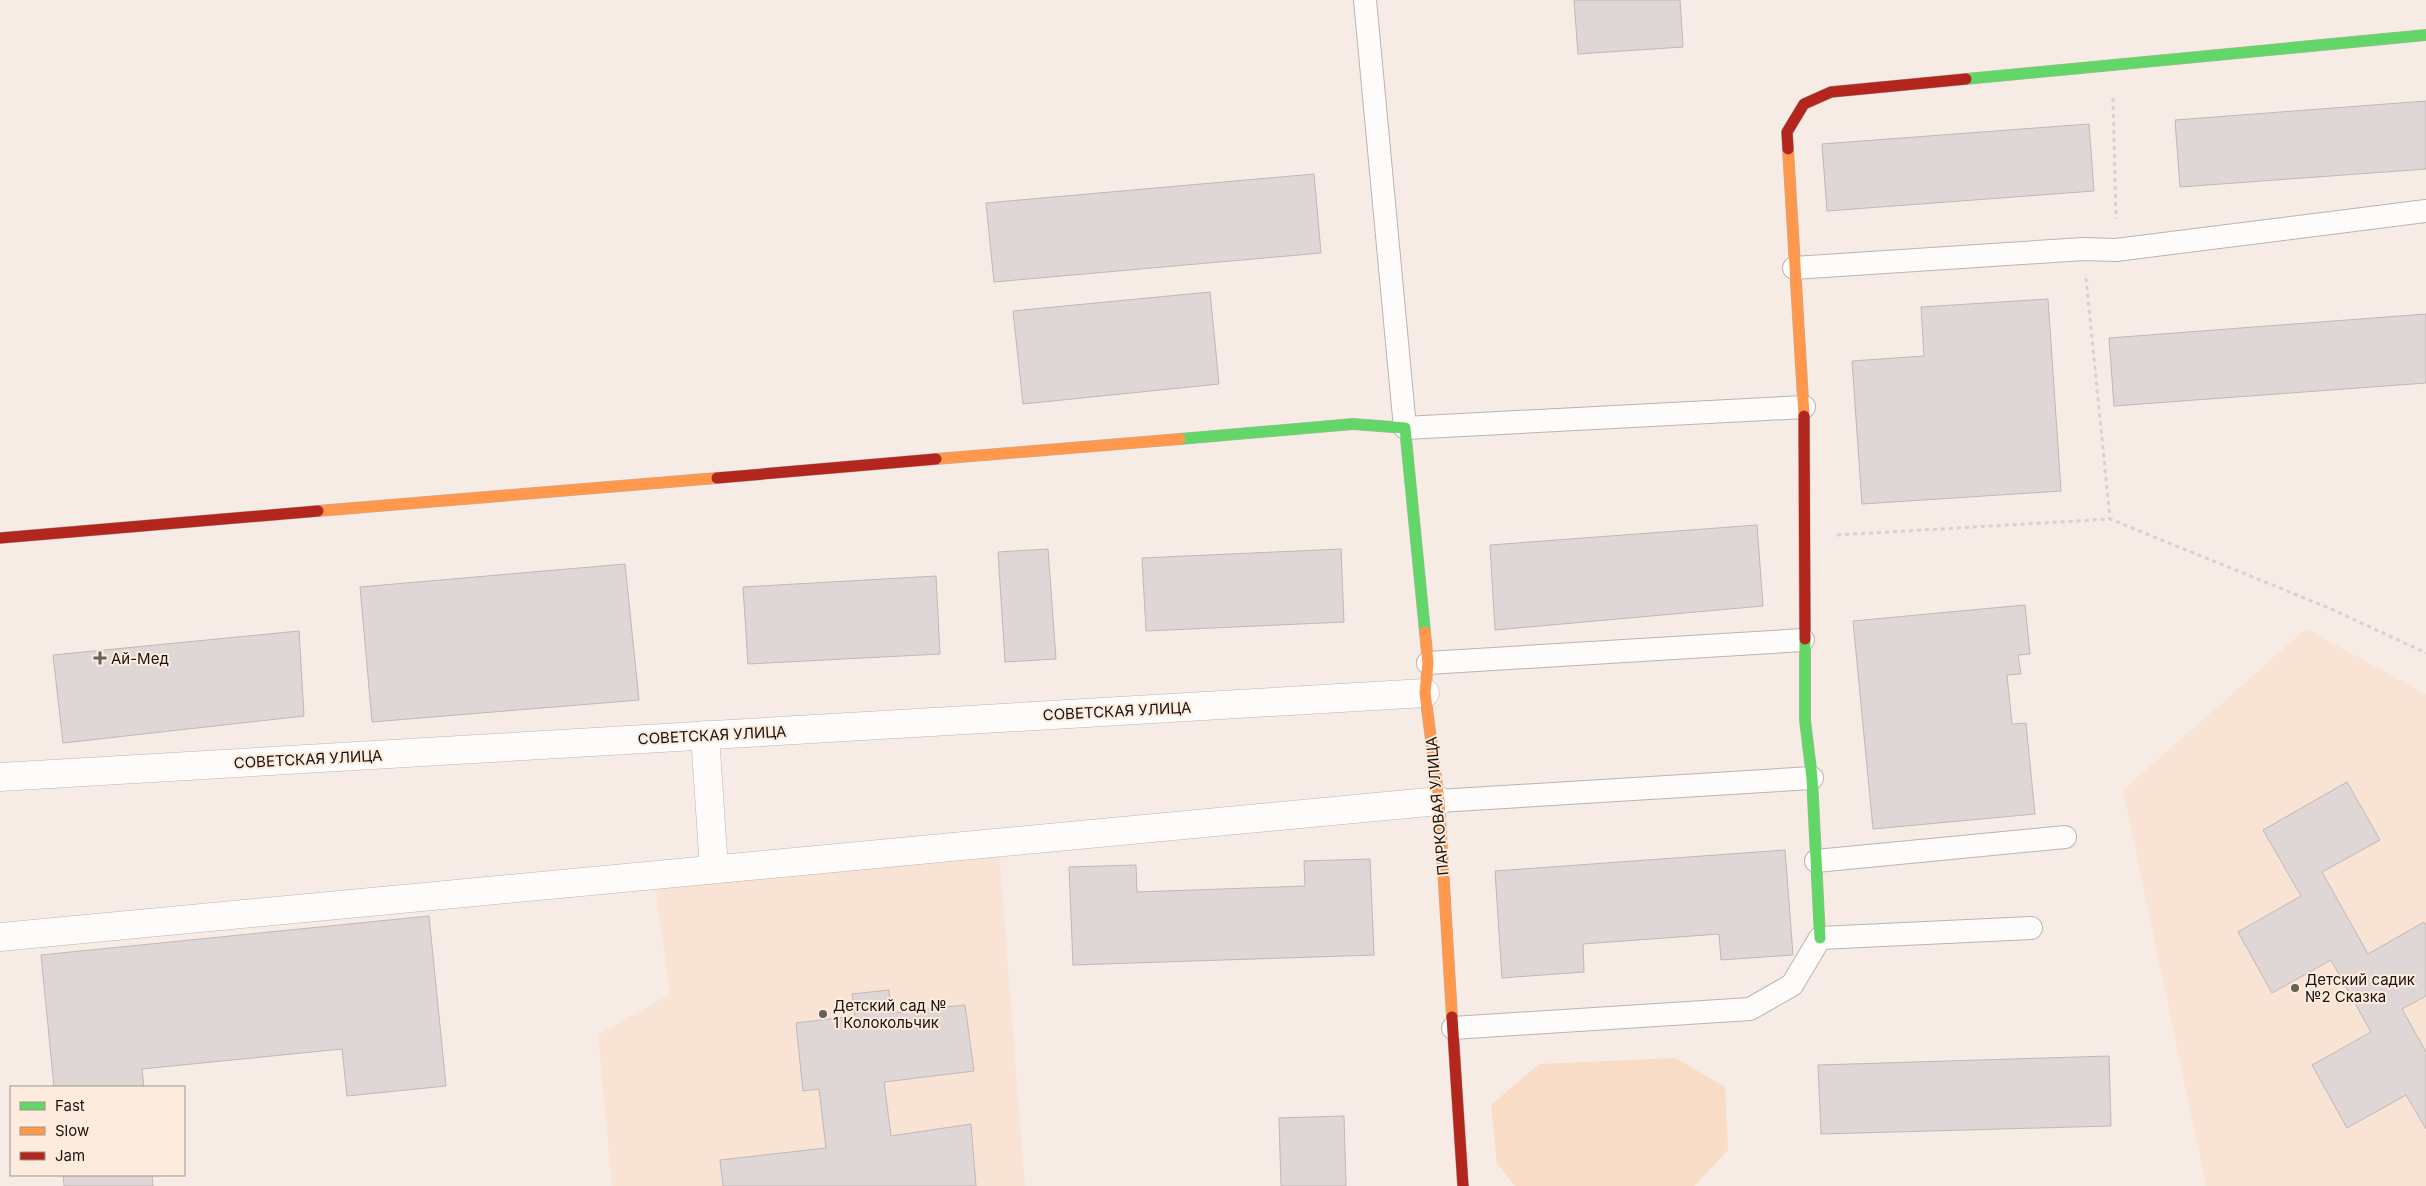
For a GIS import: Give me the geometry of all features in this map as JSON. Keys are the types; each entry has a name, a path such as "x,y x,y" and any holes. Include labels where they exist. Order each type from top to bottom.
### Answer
{"street":[{"path":"1820,938 1812,778 1805,720 1803,640 1804,407 1787,132 1804,104 1831,92 2426,35"},
{"path":"0,538 1353,424 1405,428"},
{"name":"ПАРКОВАЯ УЛИЦА","path":"1405,428 1428,663 1425,693 1439,801 1463,1186"},
{"name":"СОВЕТСКАЯ УЛИЦА","path":"0,777 1425,693"},
{"path":"705,736 714,869"},
{"path":"0,937 1439,801"}],"lane":[{"path":"1365,0 1405,428 1804,407"},
{"path":"1794,268 2083,249 2116,250 2426,211"},
{"path":"1428,663 1803,640"},
{"path":"1439,801 1812,778"},
{"path":"1816,861 2066,837"},
{"path":"1453,1028 1750,1009 1792,985 1820,938 2031,928"}],"path":[{"path":"2112,65 2116,250"},
{"path":"2083,249 2110,519"},
{"path":"1804,537 2110,519 2329,608 2426,653"}],"shaded area":[{"name":"Детский садик №2 Сказка","path":"2306,629 2426,694 2426,1186 2206,1186 2123,790"},
{"name":"Детский сад № 1 Колокольчик","path":"999,849 1025,1186 612,1186 598,1035 670,994 653,873"},
{"path":"1676,1058 1725,1087 1728,1150 1694,1186 1515,1186 1497,1164 1491,1105 1539,1064"}],"building":[{"path":"1574,0 1680,0 1683,47 1578,54"},
{"path":"2426,101 2426,169 2180,187 2175,120"},
{"path":"2089,124 2094,191 1827,211 1822,144"},
{"path":"1314,174 1321,253 994,282 986,203"},
{"path":"1210,292 1219,384 1023,404 1013,311"},
{"path":"2048,299 2061,491 1862,504 1852,361 1924,356 1921,307"},
{"path":"2426,314 2426,383 2114,406 2109,338"},
{"path":"1757,525 1763,606 1495,630 1490,545"},
{"path":"1048,549 1056,659 1005,662 998,552"},
{"path":"1341,549 1344,622 1146,631 1142,558"},
{"path":"625,564 639,700 372,722 360,587"},
{"path":"936,576 940,654 748,664 743,587"},
{"path":"2025,605 2030,654 2018,655 2021,674 2007,675 2012,724 2026,723 2035,814 1873,829 1853,621"},
{"path":"299,631 304,716 63,743 53,655"},
{"path":"2347,782 2380,840 2322,872 2368,954 2424,922 2426,925 2426,996 2402,1009 2426,1052 2426,1129 2406,1095 2347,1128 2312,1065 2371,1032 2331,960 2272,993 2238,932 2301,896 2263,830"},
{"path":"1785,850 1793,955 1721,960 1719,934 1583,944 1584,972 1502,978 1495,871"},
{"path":"1370,859 1374,955 1073,965 1069,867 1136,865 1137,892 1305,886 1304,861"},
{"path":"429,916 446,1086 347,1096 342,1049 142,1069 144,1086 54,1086 41,955"},
{"path":"889,990 891,1013 965,1005 974,1071 884,1082 891,1136 971,1124 976,1186 723,1186 720,1160 826,1148 819,1089 803,1091 796,1023 855,1016 852,994"},
{"path":"2109,1056 2111,1126 1821,1134 1818,1065"},
{"path":"1344,1116 1346,1186 1281,1186 1279,1118"},
{"path":"63,1176 152,1176 153,1186 64,1186"}],"traffic: fast":[{"path":"1966,79 2426,35"},
{"path":"1180,439 1353,424 1405,428 1425,632"},
{"path":"1805,639 1805,720 1812,778 1820,938"}],"traffic: slow":[{"path":"1788,149 1804,416"},
{"path":"936,459 1180,439"},
{"path":"318,511 717,478"},
{"path":"1425,632 1428,663 1425,693 1439,801 1452,1017"}],"traffic: jam":[{"path":"1788,149 1787,132 1804,104 1831,92 1966,79"},
{"path":"1804,416 1805,639"},
{"path":"717,478 936,459"},
{"path":"0,538 318,511"},
{"path":"1452,1017 1463,1186"}],"place":[{"name":"Ай-Мед","path":"100,658"},
{"name":"Детский садик №2 Сказка","path":"2295,988"},
{"name":"Детский сад № 1 Колокольчик","path":"823,1014"}]}
